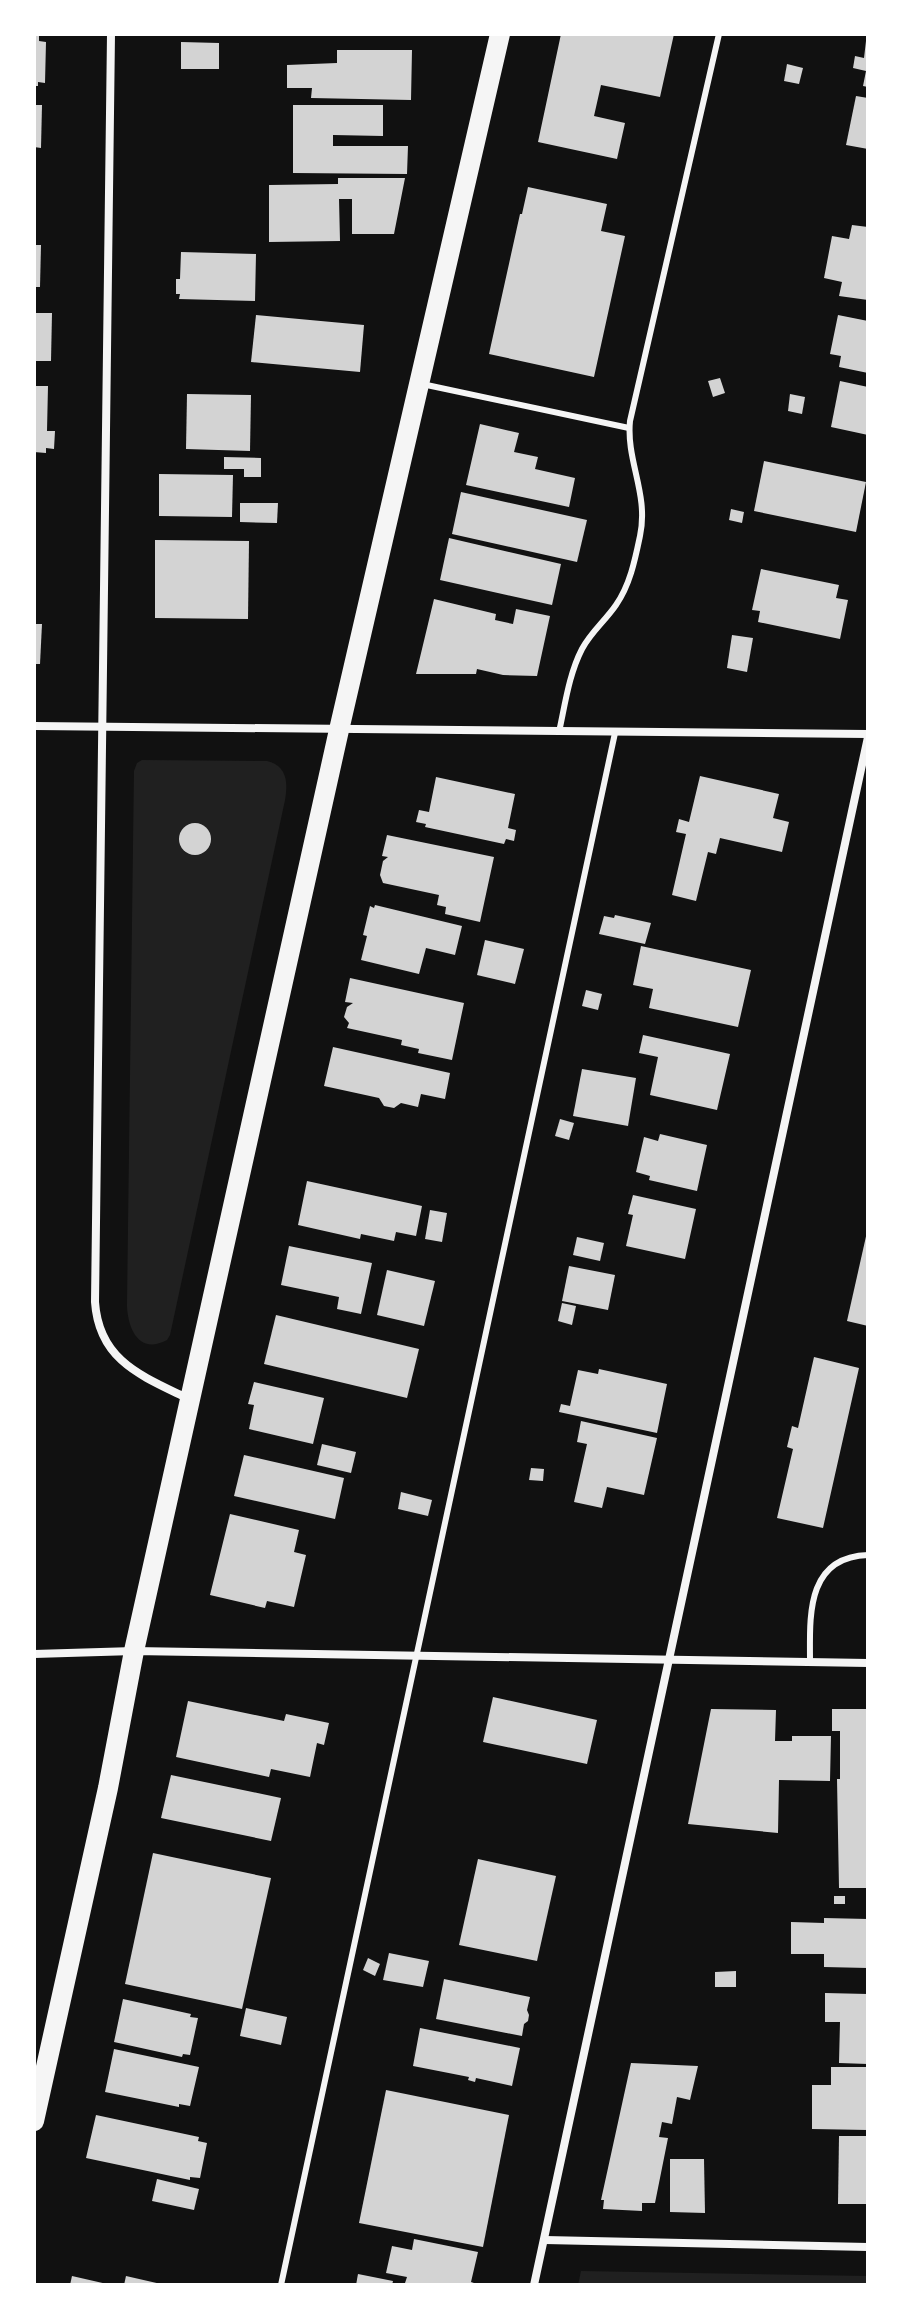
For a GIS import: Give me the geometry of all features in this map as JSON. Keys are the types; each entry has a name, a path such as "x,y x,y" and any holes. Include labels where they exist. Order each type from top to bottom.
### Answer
{"main road":[{"path":"34,2121 108,1788 134,1651 339,730 500,34"}],"street":[{"path":"111,34 96,1312 101,1332 119,1360 190,1399"},
{"path":"34,726 868,736 534,2285"},
{"path":"34,1654 134,1651 868,1663"},
{"path":"545,2240 868,2247"}],"lane":[{"path":"559,732 576,661 590,636 623,594 636,556 643,509 630,447 632,408 719,34"},
{"path":"419,384 629,428"},
{"path":"281,2285 615,733"},
{"path":"810,1662 811,1605 820,1581 838,1564 868,1555"}],"shaded area":[{"path":"142,760 267,761 282,771 286,787 170,1335 167,1340 157,1344 142,1342 137,1337 127,1306 134,771"},
{"path":"581,2271 868,2276 868,2285 578,2285"}],"building":[{"path":"561,34 674,34 660,97 601,85 594,116 625,123 617,159 538,142"},
{"path":"34,36 46,42 45,83 38,82 38,86 34,86"},
{"path":"866,41 868,87 863,86 866,71 853,68 855,56 864,58"},
{"path":"181,42 219,43 219,69 181,69"},
{"path":"337,50 412,50 411,100 311,98 312,88 287,88 287,65 337,63"},
{"path":"787,64 803,68 799,84 784,81"},
{"path":"856,96 868,98 868,149 846,145"},
{"path":"34,105 42,105 41,148 34,147"},
{"path":"293,105 383,105 383,136 333,135 333,146 408,146 407,174 293,173"},
{"path":"338,178 405,178 394,234 352,234 352,199 339,199 340,241 269,242 269,185 338,184"},
{"path":"528,187 607,204 601,231 625,236 594,377 489,354"},
{"path":"852,225 868,227 868,300 839,296 842,282 824,278 832,236 849,239"},
{"path":"34,245 41,245 40,287 34,287"},
{"path":"181,252 256,254 255,301 179,299 176,279 180,279"},
{"path":"34,313 52,313 51,361 34,361"},
{"path":"256,315 364,325 360,372 251,362"},
{"path":"838,315 868,321 868,373 839,367 841,356 830,354"},
{"path":"720,378 725,393 713,397 708,381"},
{"path":"840,381 868,387 868,435 831,427"},
{"path":"34,386 48,386 47,431 55,431 54,449 46,448 46,453 34,452"},
{"path":"187,394 251,395 250,451 186,449"},
{"path":"790,394 805,397 802,414 788,411"},
{"path":"480,424 519,433 514,452 538,457 535,469 575,478 569,507 466,485"},
{"path":"224,457 261,458 261,477 244,477 244,469 224,469"},
{"path":"764,461 866,482 856,532 754,511"},
{"path":"159,474 233,475 232,517 159,516"},
{"path":"461,492 587,520 577,562 452,534"},
{"path":"240,503 278,503 277,523 240,522"},
{"path":"731,509 744,512 742,523 729,520"},
{"path":"449,538 561,564 552,605 440,580"},
{"path":"155,540 249,541 248,619 155,618"},
{"path":"761,569 839,585 836,598 848,600 840,639 758,622 760,611 752,610"},
{"path":"434,599 496,614 495,620 513,624 516,609 550,616 537,676 503,675 477,669 476,674 416,674"},
{"path":"34,624 42,624 40,664 34,664"},
{"path":"732,635 753,638 747,672 727,668"},
{"path":"700,776 779,794 773,818 789,822 782,852 720,838 716,854 708,852 696,901 672,895 686,834 676,832 679,819 689,822"},
{"path":"436,777 515,794 508,828 516,830 514,841 506,839 504,844 425,827 426,824 416,822 419,810 429,812"},
{"path":"195,823 206,828 211,839 206,850 195,855 184,850 179,839 184,828"},
{"path":"387,835 494,857 480,922 445,914 446,907 437,905 439,895 383,883 380,875 383,861 388,857 382,856"},
{"path":"375,905 462,926 455,955 426,948 419,974 361,960 370,906 374,908"},
{"path":"615,915 651,923 645,944 599,934 604,916 614,918"},
{"path":"485,940 524,949 515,984 477,975"},
{"path":"641,946 751,970 738,1027 649,1008 653,989 633,985"},
{"path":"350,978 464,1003 452,1060 418,1053 419,1049 401,1045 402,1040 347,1028 349,1023 344,1017 347,1007 353,1003 345,1002"},
{"path":"586,990 602,994 598,1010 582,1006"},
{"path":"643,1035 730,1054 717,1110 650,1095 658,1057 639,1053"},
{"path":"333,1047 450,1073 445,1099 421,1094 418,1107 401,1103 394,1108 384,1106 379,1098 324,1086"},
{"path":"582,1069 636,1078 628,1126 573,1116"},
{"path":"560,1119 574,1123 569,1140 555,1136"},
{"path":"660,1134 707,1145 697,1191 649,1180 650,1176 636,1172 644,1137 658,1141"},
{"path":"307,1181 422,1206 416,1236 396,1232 394,1241 361,1234 360,1239 298,1225"},
{"path":"633,1195 696,1209 685,1259 626,1246 633,1215 628,1214"},
{"path":"430,1210 447,1213 442,1242 425,1239"},
{"path":"868,1232 868,1326 847,1321"},
{"path":"577,1237 604,1243 600,1261 573,1255"},
{"path":"289,1246 372,1263 361,1314 337,1309 339,1297 281,1285"},
{"path":"569,1266 615,1275 608,1310 562,1301"},
{"path":"387,1270 435,1281 424,1326 377,1315"},
{"path":"562,1303 576,1306 572,1325 558,1321"},
{"path":"276,1315 419,1349 407,1398 264,1364"},
{"path":"814,1357 859,1368 823,1528 777,1518 793,1449 787,1447 792,1426 798,1428"},
{"path":"599,1369 667,1384 657,1433 559,1412 561,1404 570,1406 578,1370 598,1374"},
{"path":"254,1382 324,1398 313,1444 249,1429 254,1405 248,1404"},
{"path":"581,1421 657,1438 644,1495 607,1487 602,1508 574,1502 587,1444 577,1442"},
{"path":"322,1444 356,1452 351,1473 317,1465"},
{"path":"244,1455 344,1478 335,1519 234,1496"},
{"path":"531,1468 544,1469 543,1481 529,1480"},
{"path":"401,1492 432,1500 428,1516 398,1509"},
{"path":"230,1514 299,1530 294,1552 306,1555 294,1607 267,1601 265,1608 210,1595"},
{"path":"493,1697 597,1720 587,1764 483,1742"},
{"path":"188,1701 284,1721 286,1714 329,1723 324,1745 317,1743 310,1777 271,1769 269,1777 176,1757"},
{"path":"711,1709 776,1710 775,1741 792,1741 792,1736 831,1736 830,1781 779,1780 778,1833 688,1824"},
{"path":"832,1709 868,1709 868,1888 839,1888 837,1779 840,1779 840,1731 832,1731"},
{"path":"171,1775 281,1798 271,1841 161,1818"},
{"path":"153,1853 271,1878 242,2009 125,1984"},
{"path":"478,1859 556,1876 537,1961 459,1945"},
{"path":"834,1896 845,1896 845,1904 834,1904"},
{"path":"824,1918 868,1919 868,1968 824,1967 824,1954 791,1954 791,1922 824,1923"},
{"path":"389,1953 429,1961 423,1987 383,1980"},
{"path":"368,1958 380,1964 375,1976 363,1970"},
{"path":"736,1971 736,1987 715,1987 715,1972"},
{"path":"444,1979 530,1997 528,2021 524,2024 522,2036 436,2019"},
{"path":"825,1993 868,1994 868,2064 839,2063 840,2022 825,2022"},
{"path":"123,1999 198,2018 190,2055 183,2054 182,2057 114,2042"},
{"path":"246,2008 287,2017 281,2045 240,2036"},
{"path":"420,2028 520,2048 512,2086 476,2078 475,2082 468,2080 469,2077 413,2066"},
{"path":"114,2049 199,2067 190,2106 179,2104 179,2107 105,2092"},
{"path":"631,2063 698,2066 690,2100 677,2097 672,2124 662,2122 659,2137 668,2138 655,2203 642,2203 642,2211 603,2209 604,2200 601,2200"},
{"path":"831,2067 868,2067 868,2130 812,2129 812,2085 831,2085"},
{"path":"386,2090 509,2115 483,2247 359,2223"},
{"path":"96,2115 199,2137 198,2141 207,2143 200,2178 190,2177 190,2180 86,2158"},
{"path":"839,2136 868,2136 868,2204 838,2204"},
{"path":"670,2159 704,2159 705,2213 670,2212"},
{"path":"157,2179 199,2189 194,2210 152,2201"},
{"path":"414,2239 478,2252 471,2282 480,2285 417,2285 405,2283 407,2277 386,2273 392,2246 412,2250"},
{"path":"358,2274 393,2281 392,2285 356,2285"},
{"path":"72,2276 107,2284 107,2285 70,2285"},
{"path":"126,2276 161,2284 124,2285"}]}
